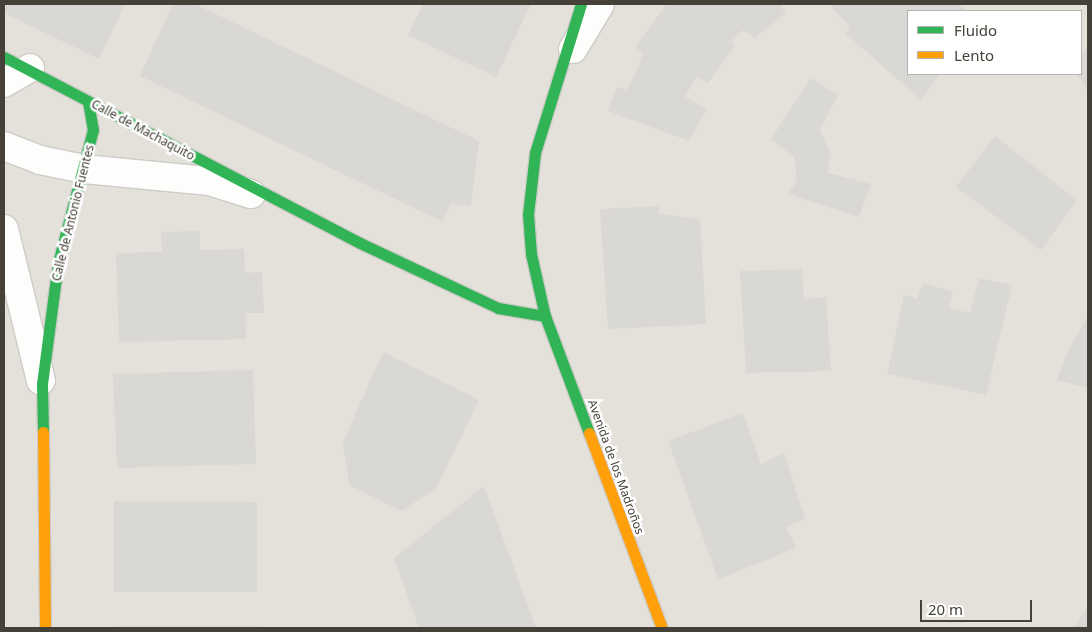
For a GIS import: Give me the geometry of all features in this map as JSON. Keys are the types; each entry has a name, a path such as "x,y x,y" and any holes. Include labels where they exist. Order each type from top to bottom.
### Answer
{"street":[{"name":"Avenida de los Madroños","path":"581,4 535,153 528,214 531,254 545,316 662,628"},
{"path":"557,78 600,4"},
{"name":"Calle de Machaquito","path":"4,57 30,68 88,102 282,204 498,308 545,316"},
{"path":"4,83 30,68"},
{"name":"Calle de Antonio Fuentes","path":"45,628 42,384 58,263 93,130 88,102"},
{"name":"Calle de Machaquito","path":"4,146 40,160 84,169 209,181 282,204"},
{"name":"Calle de Antonio Fuentes","path":"4,230 42,384"}],"shaded area":[{"path":"4,4 1088,4 1088,628 4,628"}],"building":[{"path":"4,4 125,4 99,59 4,13"},
{"path":"173,4 195,4 479,141 471,206 450,204 443,222 140,76"},
{"path":"423,4 531,4 496,77 408,35"},
{"path":"667,4 784,4 781,7 786,13 755,38 743,30 731,42 735,46 708,83 696,77 685,97 707,109 689,141 608,111 617,87 626,90 636,73 643,53 635,47"},
{"path":"834,4 958,4 966,10 907,10 907,75 939,75 921,100 845,33 850,27 831,7"},
{"path":"1088,48 1088,91 1078,75 1082,75 1082,53"},
{"path":"811,78 838,95 820,130 830,153 828,173 871,184 859,217 788,194 797,180 794,157 771,139"},
{"path":"995,136 1077,200 1041,250 956,187"},
{"path":"658,206 659,214 700,219 706,324 608,329 600,209"},
{"path":"200,231 200,250 244,249 245,273 262,272 264,313 245,313 246,339 119,342 116,253 162,252 161,232"},
{"path":"802,269 804,299 826,297 831,371 746,373 740,271"},
{"path":"979,278 1012,285 986,395 887,374 904,295 917,299 923,283 953,292 949,308 970,313"},
{"path":"1088,315 1088,388 1057,380 1066,355"},
{"path":"383,352 479,400 436,488 402,511 349,485 343,442"},
{"path":"253,370 256,464 117,468 113,374"},
{"path":"743,413 761,464 784,453 805,519 786,527 796,548 718,579 668,441"},
{"path":"484,486 536,628 419,628 394,558"},
{"path":"114,501 257,502 257,592 114,592"},
{"path":"1088,607 1088,628 1073,628"},
{"path":"118,626 260,626 260,628 118,628"}],"traffic: fast":[{"path":"581,4 535,153 528,214 531,254 545,316 589,433"},
{"path":"4,57 360,243 498,308 545,316"},
{"path":"43,432 42,384 58,263 93,130 88,101"}],"traffic: slow":[{"path":"43,432 45,628"},
{"path":"589,433 662,628"}]}
